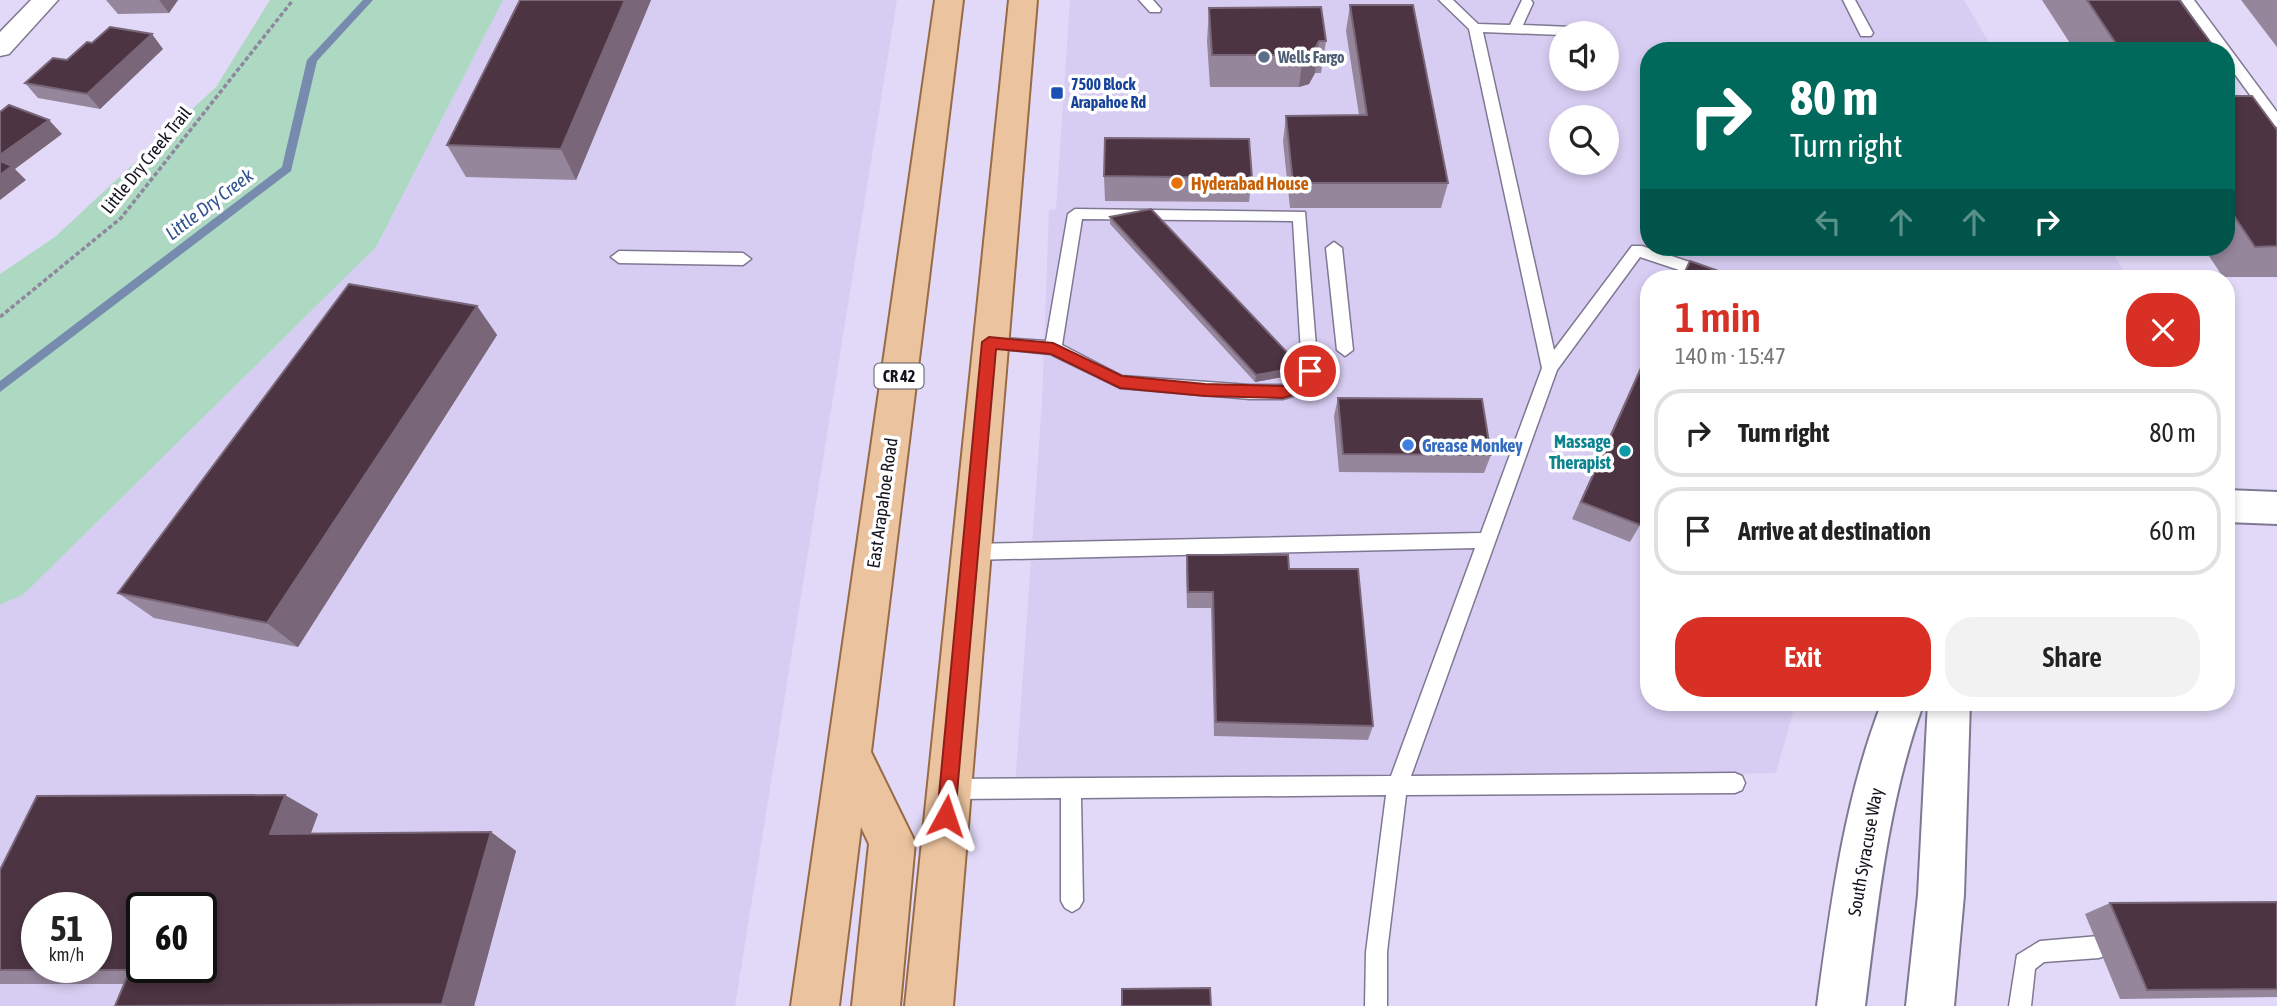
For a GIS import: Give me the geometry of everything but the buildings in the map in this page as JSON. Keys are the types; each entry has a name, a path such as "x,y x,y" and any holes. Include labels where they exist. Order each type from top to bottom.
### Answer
{"main road":[{"name":"East Arapahoe Road","path":"815,1006 949,0"},
{"path":"929,1006 969,552 1023,0"},
{"path":"848,752 892,842 876,1006"}],"street":[{"path":"0,48 45,0"},
{"path":"2248,507 2277,535"},
{"name":"South Syracuse Way","path":"1841,1006 1860,861 1875,792 1900,711"},
{"path":"1930,1006 1941,895 1949,711"}],"lane":[{"path":"1444,0 1475,28 1550,368"},
{"path":"1849,0 1866,33"},
{"path":"2187,0 2218,42"},
{"path":"1514,31 1527,3"},
{"path":"1475,28 1549,31"},
{"path":"2235,65 2277,122"},
{"path":"989,342 1053,348 1120,382 1228,391 1283,392 1300,387 1310,371 1300,216 1074,214 1053,348"},
{"path":"1334,248 1345,350"},
{"path":"1376,1006 1374,978 1395,829 1397,787 1550,368 1637,250 1640,251"},
{"path":"1655,256 1696,270"},
{"path":"619,257 743,259"},
{"path":"969,552 1488,540"},
{"path":"948,789 1735,783"},
{"path":"1071,788 1072,901"},
{"path":"2020,1006 2025,963 2040,952 2099,947"}],"path":[{"name":"Little Dry Creek Trail","path":"0,317 121,218 293,0"}],"shaded area":[{"path":"503,0 897,0 735,1006 0,1006 0,605 24,594 376,247"},
{"path":"1070,0 1964,0 1989,42 1640,42 1640,256 2115,256 2123,270 1640,270 1640,711 1793,711 1776,773 1015,788 1042,402 1049,210 1056,209"}],"green space":[{"path":"270,0 503,0 376,247 24,594 0,605 0,274 55,237 216,87"}],"waterway":[{"name":"Little Dry Creek","path":"0,387 287,169 312,60 368,0"}],"place":[{"name":"Wells Fargo","path":"1264,57"},
{"name":"7500 Block Arapahoe Rd","path":"1057,93"},
{"name":"Hyderabad House","path":"1177,183"},
{"name":"Grease Monkey","path":"1408,445"},
{"name":"Massage Therapist","path":"1625,451"}],"route":[{"path":"946,816 989,342 1053,348 1120,382 1205,390 1283,392 1300,387 1310,371"}]}
